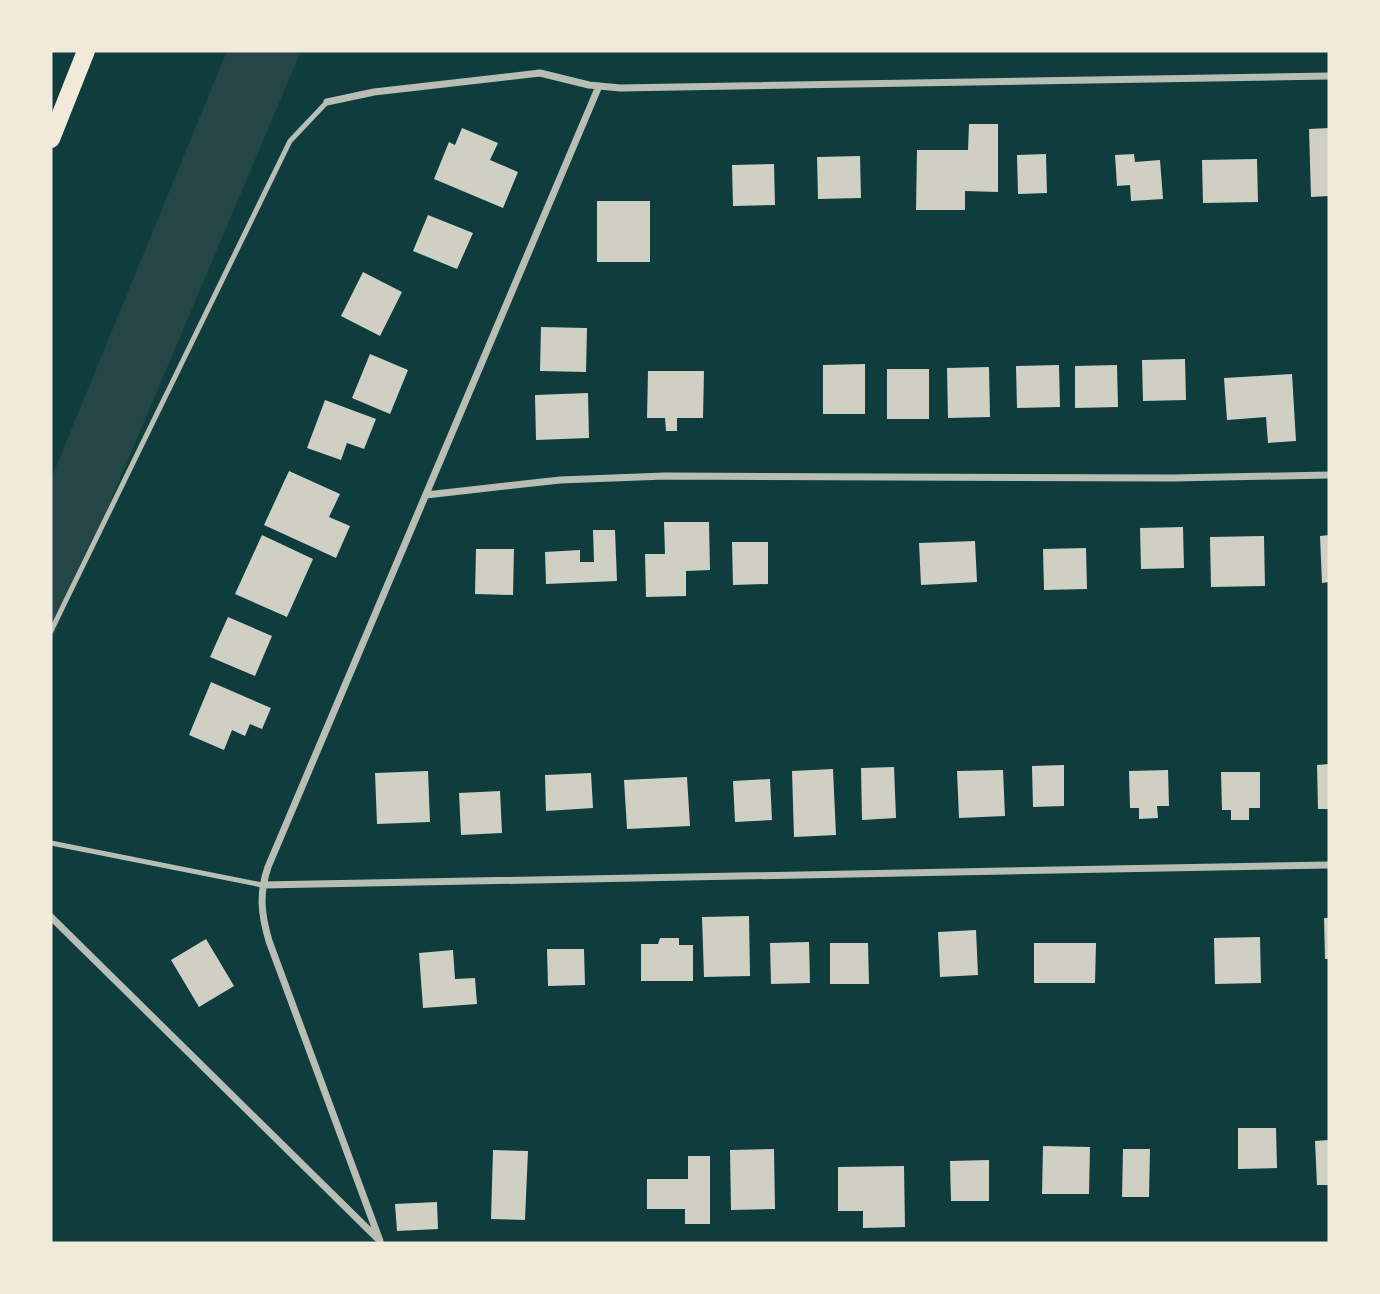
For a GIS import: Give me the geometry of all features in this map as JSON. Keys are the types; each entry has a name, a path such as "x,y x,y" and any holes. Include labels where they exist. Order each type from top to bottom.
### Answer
{"main road":[{"path":"51,139 86,51"}],"street":[{"path":"327,102 374,92 540,73 620,88 1329,76"},
{"path":"51,917 380,1241 262,920 262,885 599,86"},
{"path":"426,495 559,480 639,476 1173,478 1329,475"},
{"path":"262,885 1329,865"}],"lane":[{"path":"51,631 290,141 327,102"},
{"path":"51,843 262,885"}],"shaded area":[{"path":"227,51 301,51 51,642 51,479"}],"building":[{"path":"969,124 998,124 998,192 965,191 965,210 916,210 917,150 968,150"},
{"path":"462,128 498,143 490,160 518,172 503,208 434,179 449,142 455,145"},
{"path":"1329,128 1329,196 1311,197 1309,129"},
{"path":"1046,154 1047,193 1018,194 1017,155"},
{"path":"1134,154 1135,162 1160,160 1163,199 1131,201 1130,185 1117,186 1115,155"},
{"path":"860,156 861,198 818,199 817,157"},
{"path":"1257,159 1258,202 1203,203 1202,160"},
{"path":"774,164 775,205 733,206 732,165"},
{"path":"597,201 650,201 650,262 597,262"},
{"path":"428,215 473,233 457,269 413,251"},
{"path":"363,272 402,292 380,336 341,316"},
{"path":"541,327 587,328 586,372 540,371"},
{"path":"370,354 408,370 390,414 352,398"},
{"path":"1185,359 1186,400 1143,401 1142,360"},
{"path":"865,364 865,414 823,414 823,365"},
{"path":"1059,365 1060,407 1017,408 1016,366"},
{"path":"1117,365 1118,407 1075,408 1075,366"},
{"path":"989,367 990,417 948,418 947,368"},
{"path":"887,369 929,369 929,419 887,419"},
{"path":"648,371 704,371 703,418 677,418 677,431 666,431 665,418 647,418"},
{"path":"1292,374 1296,441 1268,443 1266,417 1227,420 1224,378"},
{"path":"588,393 589,438 536,440 535,395"},
{"path":"325,400 376,419 364,449 347,443 341,460 307,448"},
{"path":"289,471 340,494 329,517 350,526 336,558 264,525"},
{"path":"664,522 709,522 710,570 686,571 686,596 646,597 645,554 665,554"},
{"path":"1183,527 1184,568 1141,569 1140,528"},
{"path":"593,530 615,530 617,581 546,584 545,552 580,550 580,562 594,562"},
{"path":"262,535 313,559 287,617 235,594"},
{"path":"1329,535 1329,582 1322,583 1320,536"},
{"path":"1264,536 1265,586 1211,587 1210,537"},
{"path":"975,541 977,582 921,585 919,543"},
{"path":"732,542 768,542 768,584 733,585"},
{"path":"1086,548 1087,589 1044,590 1043,549"},
{"path":"476,549 514,549 513,595 475,594"},
{"path":"228,617 272,636 255,676 210,657"},
{"path":"211,682 271,708 262,729 250,724 245,736 232,730 224,750 189,735"},
{"path":"1329,764 1329,809 1318,809 1317,765"},
{"path":"1064,765 1064,806 1033,807 1032,766"},
{"path":"894,767 896,818 862,820 861,768"},
{"path":"833,769 836,835 794,837 792,771"},
{"path":"1003,770 1005,816 959,818 957,771"},
{"path":"1168,770 1169,806 1157,806 1158,818 1139,819 1139,808 1130,808 1129,771"},
{"path":"428,771 430,822 377,824 375,773"},
{"path":"1221,772 1260,772 1260,808 1249,808 1249,820 1231,820 1231,810 1222,810"},
{"path":"591,773 593,808 546,811 545,775"},
{"path":"687,777 690,826 627,829 624,780"},
{"path":"770,779 772,820 735,822 733,781"},
{"path":"500,791 502,833 461,835 459,793"},
{"path":"749,916 750,976 704,977 702,917"},
{"path":"1324,918 1329,918 1329,959 1325,959"},
{"path":"976,930 978,975 940,977 938,932"},
{"path":"1260,937 1261,983 1215,984 1214,938"},
{"path":"660,938 679,938 679,945 693,945 693,981 641,981 641,944 658,944"},
{"path":"206,939 234,986 199,1007 171,960"},
{"path":"809,942 810,983 771,984 770,943"},
{"path":"830,943 868,943 869,984 830,984"},
{"path":"1034,943 1096,943 1095,983 1034,983"},
{"path":"547,949 584,949 585,985 548,986"},
{"path":"453,950 455,979 475,978 477,1004 423,1008 419,953"},
{"path":"1238,1128 1276,1128 1277,1168 1238,1169"},
{"path":"1329,1140 1329,1185 1317,1185 1315,1141"},
{"path":"1043,1146 1090,1147 1089,1194 1042,1194"},
{"path":"774,1149 775,1209 731,1210 730,1150"},
{"path":"1123,1149 1150,1149 1149,1197 1122,1197"},
{"path":"493,1150 528,1151 525,1220 491,1219"},
{"path":"688,1156 710,1156 710,1224 685,1224 685,1209 647,1209 647,1179 688,1179"},
{"path":"989,1160 989,1201 951,1201 950,1161"},
{"path":"904,1166 905,1227 863,1228 863,1211 838,1211 838,1167"},
{"path":"437,1202 438,1229 397,1231 395,1204"}]}
